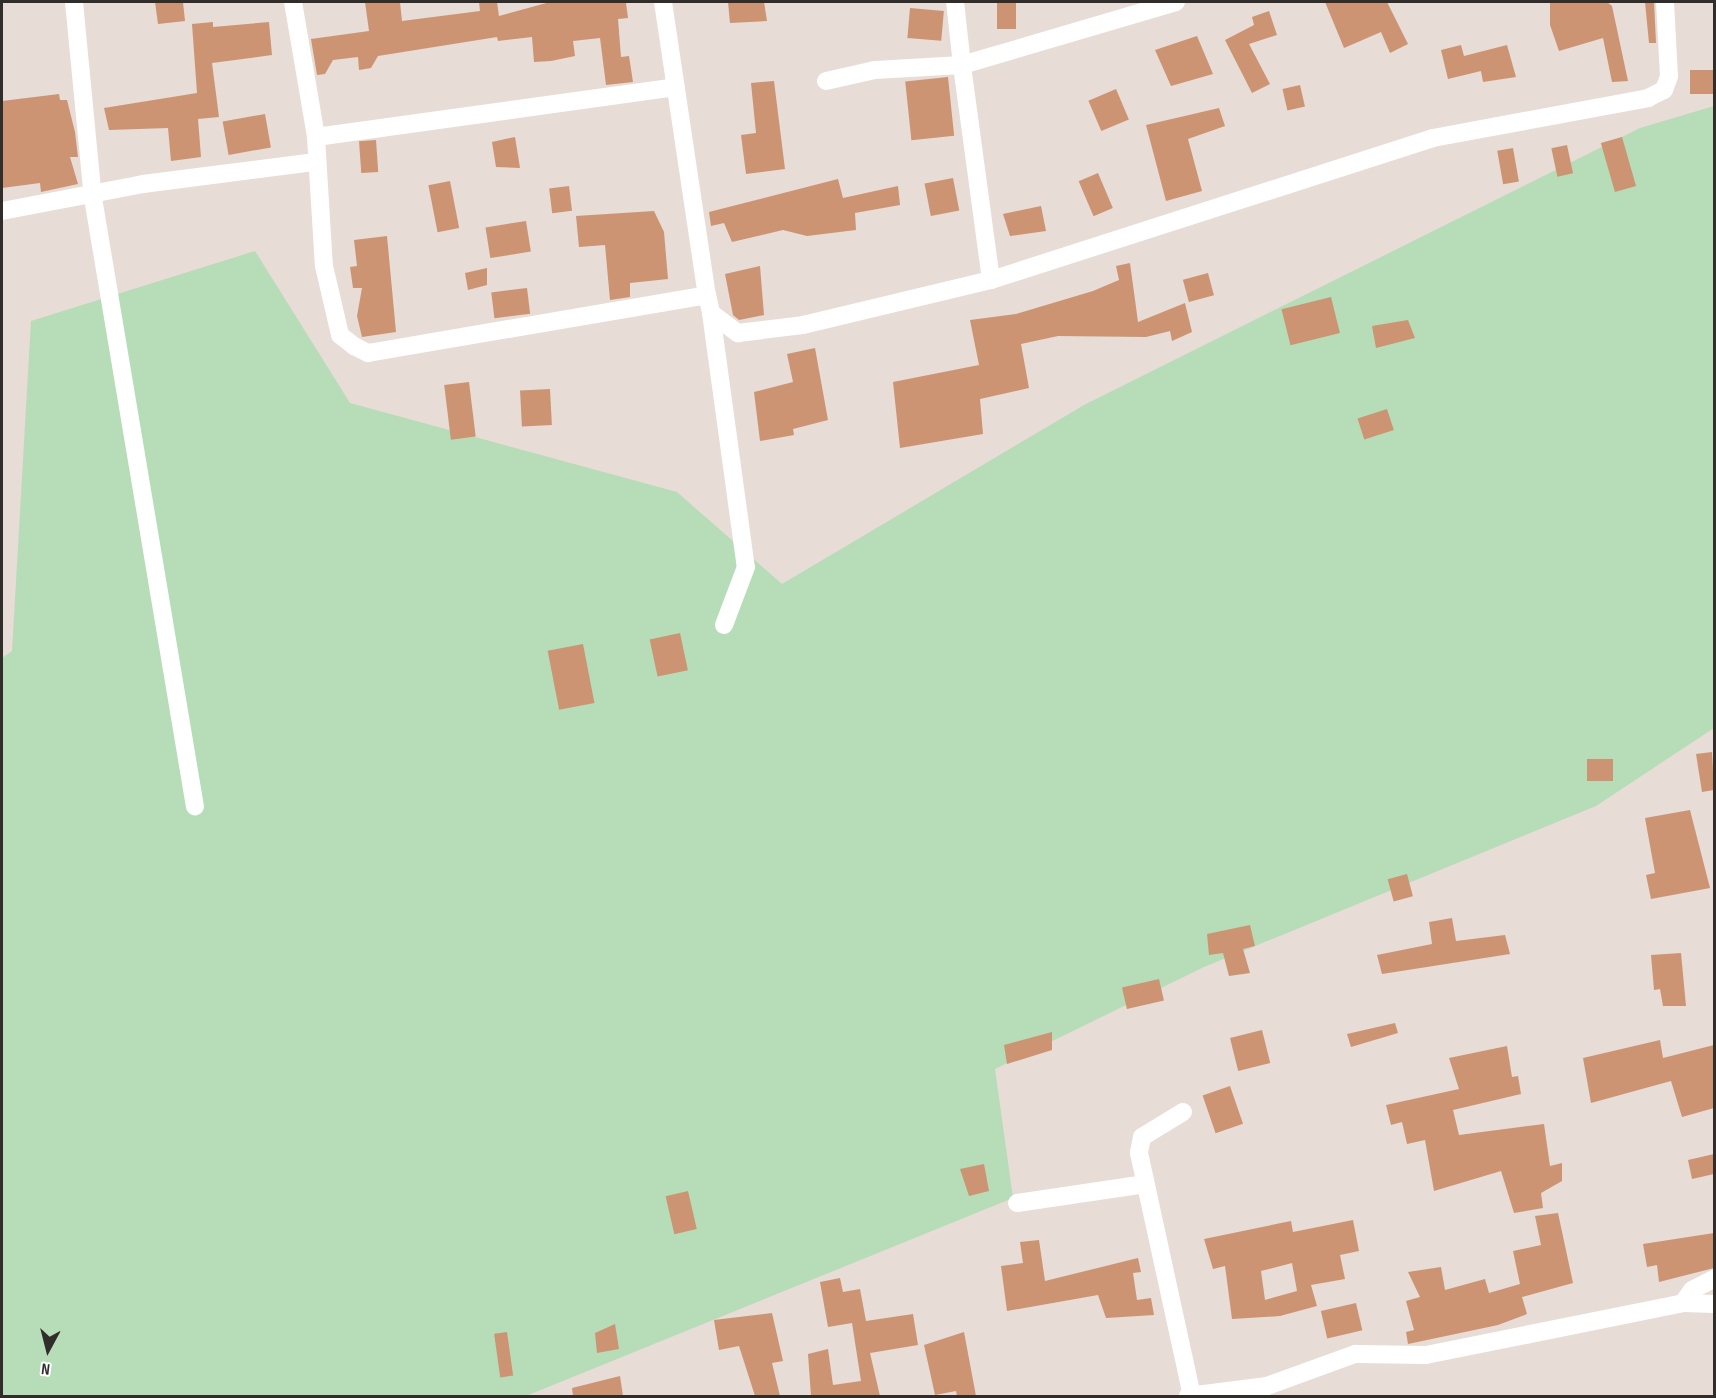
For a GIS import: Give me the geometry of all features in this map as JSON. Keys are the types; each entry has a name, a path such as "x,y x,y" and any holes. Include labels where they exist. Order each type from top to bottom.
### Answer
{"street":[{"path":"74,2 93,198 195,807"},
{"path":"293,2 316,137 314,162 318,224 340,335 368,353 709,304"},
{"path":"663,2 746,567 724,625"},
{"path":"955,2 991,280"},
{"path":"826,81 875,70 962,65 1176,2"},
{"path":"709,304 738,333 803,325 991,280 1433,138 1648,98 1664,90 1669,76 1665,2"},
{"path":"316,137 676,87"},
{"path":"2,211 93,198 143,184 314,162"},
{"path":"1183,1112 1142,1137 1146,1185 1190,1396 1267,1386 1355,1354 1426,1355 1683,1303 1714,1304"},
{"path":"1017,1203 1146,1185"},
{"path":"1683,1303 1692,1290 1714,1279"}],"green space":[{"path":"1714,106 1714,728 1596,806 1204,967 995,1069 1013,1198 526,1396 2,1396 2,658 12,651 31,321 255,251 350,403 677,492 782,584 1084,405 1640,128"}],"building":[{"path":"155,2 183,2 185,21 158,24"},
{"path":"365,2 400,2 402,21 480,11 479,2 497,2 499,16 550,2 626,3 628,18 618,19 621,57 629,56 633,82 606,85 600,38 573,41 575,56 551,61 534,62 532,37 498,41 497,37 378,56 371,68 359,70 358,57 333,60 325,74 317,75 311,39 369,31"},
{"path":"728,2 764,2 767,21 730,23"},
{"path":"997,2 1016,2 1016,29 997,29"},
{"path":"1325,2 1387,2 1408,44 1390,53 1381,32 1344,48"},
{"path":"1550,2 1607,2 1612,6 1628,81 1612,82 1603,38 1559,51 1550,25"},
{"path":"1645,2 1654,2 1656,43 1649,43"},
{"path":"910,8 944,11 941,41 907,38"},
{"path":"1269,11 1277,35 1249,44 1270,84 1252,93 1225,40 1254,25 1252,17"},
{"path":"213,22 213,27 269,22 272,55 212,63 219,117 198,119 201,157 171,161 168,128 109,130 104,108 197,93 192,24"},
{"path":"1197,36 1213,74 1171,86 1155,50"},
{"path":"1461,45 1464,56 1507,45 1516,77 1483,82 1481,71 1448,79 1441,50"},
{"path":"1690,70 1714,70 1714,94 1690,94"},
{"path":"948,77 954,136 911,140 905,81"},
{"path":"774,81 785,169 746,174 741,135 756,133 751,83"},
{"path":"1300,85 1305,106 1287,110 1282,89"},
{"path":"1116,89 1129,119 1101,131 1088,101"},
{"path":"59,94 60,100 67,100 75,132 78,157 70,157 78,184 41,192 40,183 2,188 2,101"},
{"path":"1219,108 1225,126 1188,139 1202,191 1166,201 1146,125"},
{"path":"265,114 271,147 229,155 223,121"},
{"path":"515,137 520,168 496,167 492,142"},
{"path":"1622,137 1636,186 1615,192 1601,143"},
{"path":"376,140 378,172 361,173 359,141"},
{"path":"1567,145 1573,173 1557,177 1551,148"},
{"path":"1513,148 1519,181 1503,184 1497,151"},
{"path":"1098,173 1113,208 1094,216 1079,181"},
{"path":"953,178 959,210 931,216 925,184"},
{"path":"838,179 843,198 898,186 900,205 855,213 856,230 807,236 783,230 732,242 724,223 711,226 709,212"},
{"path":"450,181 459,228 438,232 428,185"},
{"path":"569,186 572,211 552,213 549,188"},
{"path":"1041,206 1046,231 1010,236 1003,214"},
{"path":"654,211 664,232 668,279 630,283 630,297 610,300 605,245 579,247 576,216"},
{"path":"526,221 531,252 490,258 486,227"},
{"path":"387,236 396,332 362,337 357,316 362,288 353,288 350,267 357,266 354,240"},
{"path":"1130,263 1138,322 1185,303 1192,332 1172,341 1170,331 1146,337 1058,336 1021,344 1029,388 980,399 983,434 900,448 893,382 979,365 970,320 1016,314 1093,291 1119,280 1116,266"},
{"path":"760,266 764,315 739,320 733,315 725,274"},
{"path":"487,268 487,285 468,290 465,273"},
{"path":"1208,273 1214,295 1189,302 1183,280"},
{"path":"527,288 530,314 494,318 491,292"},
{"path":"1331,297 1340,333 1290,345 1282,309"},
{"path":"1408,320 1415,338 1376,348 1372,326"},
{"path":"815,348 828,420 793,429 794,435 760,441 754,392 793,382 787,354"},
{"path":"469,382 476,437 451,440 444,385"},
{"path":"550,389 552,425 522,427 520,391"},
{"path":"1387,409 1394,430 1364,440 1358,419"},
{"path":"680,633 688,670 658,677 650,639"},
{"path":"583,644 594,703 559,710 548,651"},
{"path":"1712,752 1714,790 1702,792 1696,754"},
{"path":"1587,759 1613,759 1613,781 1587,781"},
{"path":"1690,810 1710,888 1651,899 1646,875 1655,873 1645,818"},
{"path":"1407,874 1413,896 1394,901 1388,879"},
{"path":"1452,918 1456,941 1505,935 1510,954 1382,974 1377,955 1432,944 1429,922"},
{"path":"1250,925 1255,946 1243,949 1250,973 1229,976 1223,953 1209,955 1207,934"},
{"path":"1681,953 1686,1006 1663,1006 1660,989 1654,990 1651,955"},
{"path":"1159,979 1164,1000 1127,1009 1122,988"},
{"path":"1395,1023 1398,1033 1351,1047 1347,1034"},
{"path":"1262,1030 1270,1063 1238,1071 1230,1038"},
{"path":"1052,1032 1052,1050 1007,1064 1004,1045"},
{"path":"1660,1040 1663,1058 1714,1045 1714,1108 1682,1117 1671,1081 1591,1103 1583,1058"},
{"path":"1507,1046 1512,1077 1518,1076 1521,1094 1453,1110 1459,1135 1544,1124 1550,1166 1562,1163 1562,1181 1541,1193 1543,1208 1514,1213 1501,1171 1434,1191 1425,1140 1407,1144 1402,1122 1391,1125 1386,1105 1459,1089 1449,1058"},
{"path":"1230,1086 1243,1124 1216,1133 1203,1095"},
{"path":"1714,1154 1714,1174 1692,1179 1688,1160"},
{"path":"984,1164 989,1191 969,1196 960,1169"},
{"path":"688,1191 697,1229 674,1234 666,1196"},
{"path":"1558,1213 1573,1283 1522,1297 1527,1314 1498,1325 1408,1344 1406,1332 1414,1330 1406,1301 1420,1297 1408,1272 1441,1267 1445,1290 1485,1279 1489,1293 1520,1284 1513,1251 1541,1245 1535,1216"},
{"path":"1353,1220 1359,1251 1340,1255 1345,1279 1311,1285 1317,1306 1280,1316 1232,1319 1225,1266 1213,1269 1204,1239 1291,1221 1293,1232","holes":["1292,1263 1297,1291 1265,1300 1261,1271"]},
{"path":"1714,1233 1714,1268 1659,1282 1657,1265 1647,1267 1643,1244"},
{"path":"1039,1240 1045,1281 1138,1258 1141,1272 1133,1273 1137,1300 1151,1298 1154,1315 1106,1318 1098,1295 1007,1311 1001,1266 1023,1263 1020,1242"},
{"path":"840,1278 843,1292 860,1289 866,1321 913,1314 918,1345 870,1353 880,1396 811,1396 808,1354 828,1349 833,1385 861,1381 852,1323 828,1327 820,1282"},
{"path":"1356,1303 1362,1330 1327,1338 1321,1311"},
{"path":"772,1313 783,1361 772,1363 780,1396 755,1396 739,1346 719,1350 714,1320"},
{"path":"615,1324 619,1349 597,1353 595,1333"},
{"path":"507,1332 513,1376 500,1377 494,1334"},
{"path":"964,1332 976,1396 957,1396 956,1391 935,1395 924,1345"},
{"path":"620,1376 623,1396 573,1396 572,1388"}]}
